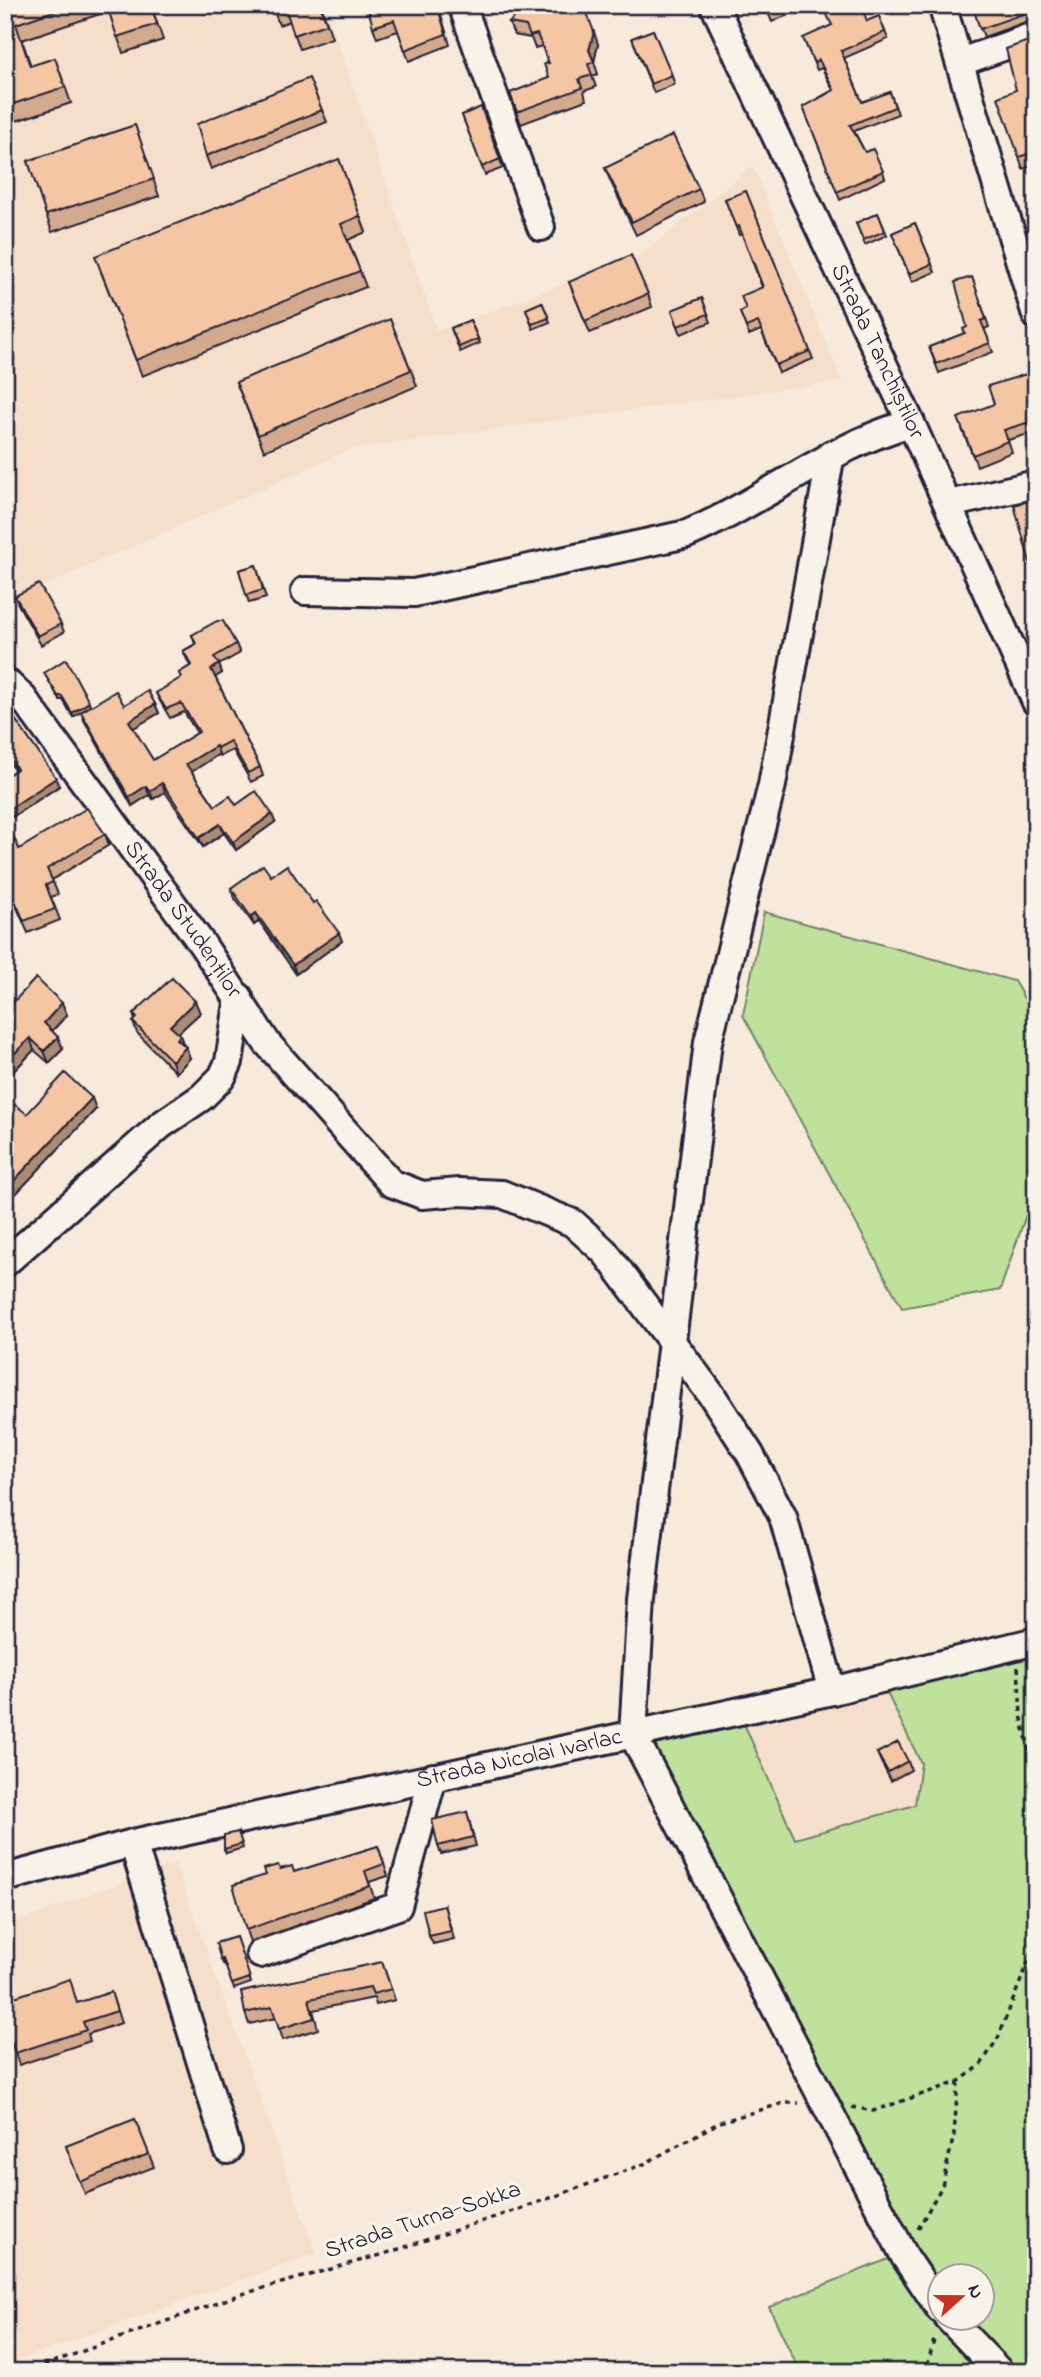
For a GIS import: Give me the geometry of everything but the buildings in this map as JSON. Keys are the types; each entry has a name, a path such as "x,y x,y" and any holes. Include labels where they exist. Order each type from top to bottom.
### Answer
{"street":[{"path":"462,5 541,227"},
{"name":"Strada Tanchiștilor","path":"714,5 949,504 1036,702"},
{"path":"942,5 1036,315"},
{"path":"961,62 1036,35"},
{"path":"305,592 414,593 687,534 713,523 831,454 874,433 911,423"},
{"path":"831,454 772,785 708,1042 642,1599 633,1735 905,2257 926,2289"},
{"path":"949,504 1036,484"},
{"name":"Strada Studenților","path":"5,681 23,698 239,997 229,1062 222,1077 202,1097 161,1125 5,1263"},
{"path":"239,997 267,1043 297,1080 391,1182 422,1195 459,1192 502,1194 573,1223 605,1252 673,1347 713,1397 743,1443 783,1517 832,1691"},
{"name":"Strada Nicolai Ivarlac","path":"5,1878 132,1843 832,1691 1029,1643"},
{"path":"260,1954 398,1906 433,1777"},
{"path":"132,1843 228,2150"},
{"path":"961,2332 1000,2372"}],"path":[{"path":"1029,1643 1018,1663 1021,1715 1036,1780"},
{"path":"905,2257 942,2186 954,2135 958,2082 979,2066 998,2038 1036,1942"},
{"name":"Strada Turna-Sokka","path":"25,2372 239,2295 384,2254 531,2205 644,2164 720,2122 784,2103 827,2103 873,2111 958,2082"},
{"path":"919,2372 928,2363 936,2332"}],"shaded area":[{"path":"5,5 325,5 437,331 637,257 753,166 842,381 352,449 19,597 5,554"},
{"path":"886,1691 921,1763 915,1806 795,1839 742,1719"},
{"path":"175,1863 316,2253 5,2365 5,1926"}],"green space":[{"path":"764,912 1014,981 1036,1019 1036,1186 1000,1290 902,1308 743,1015"},
{"path":"1036,1649 1036,2372 1006,2372 975,2332 996,2332 996,2262 926,2262 926,2274 691,1827 654,1745 742,1719 795,1839 915,1805 921,1763 886,1691"},
{"path":"896,2256 926,2296 926,2332 954,2332 984,2372 800,2372 769,2307"}]}
